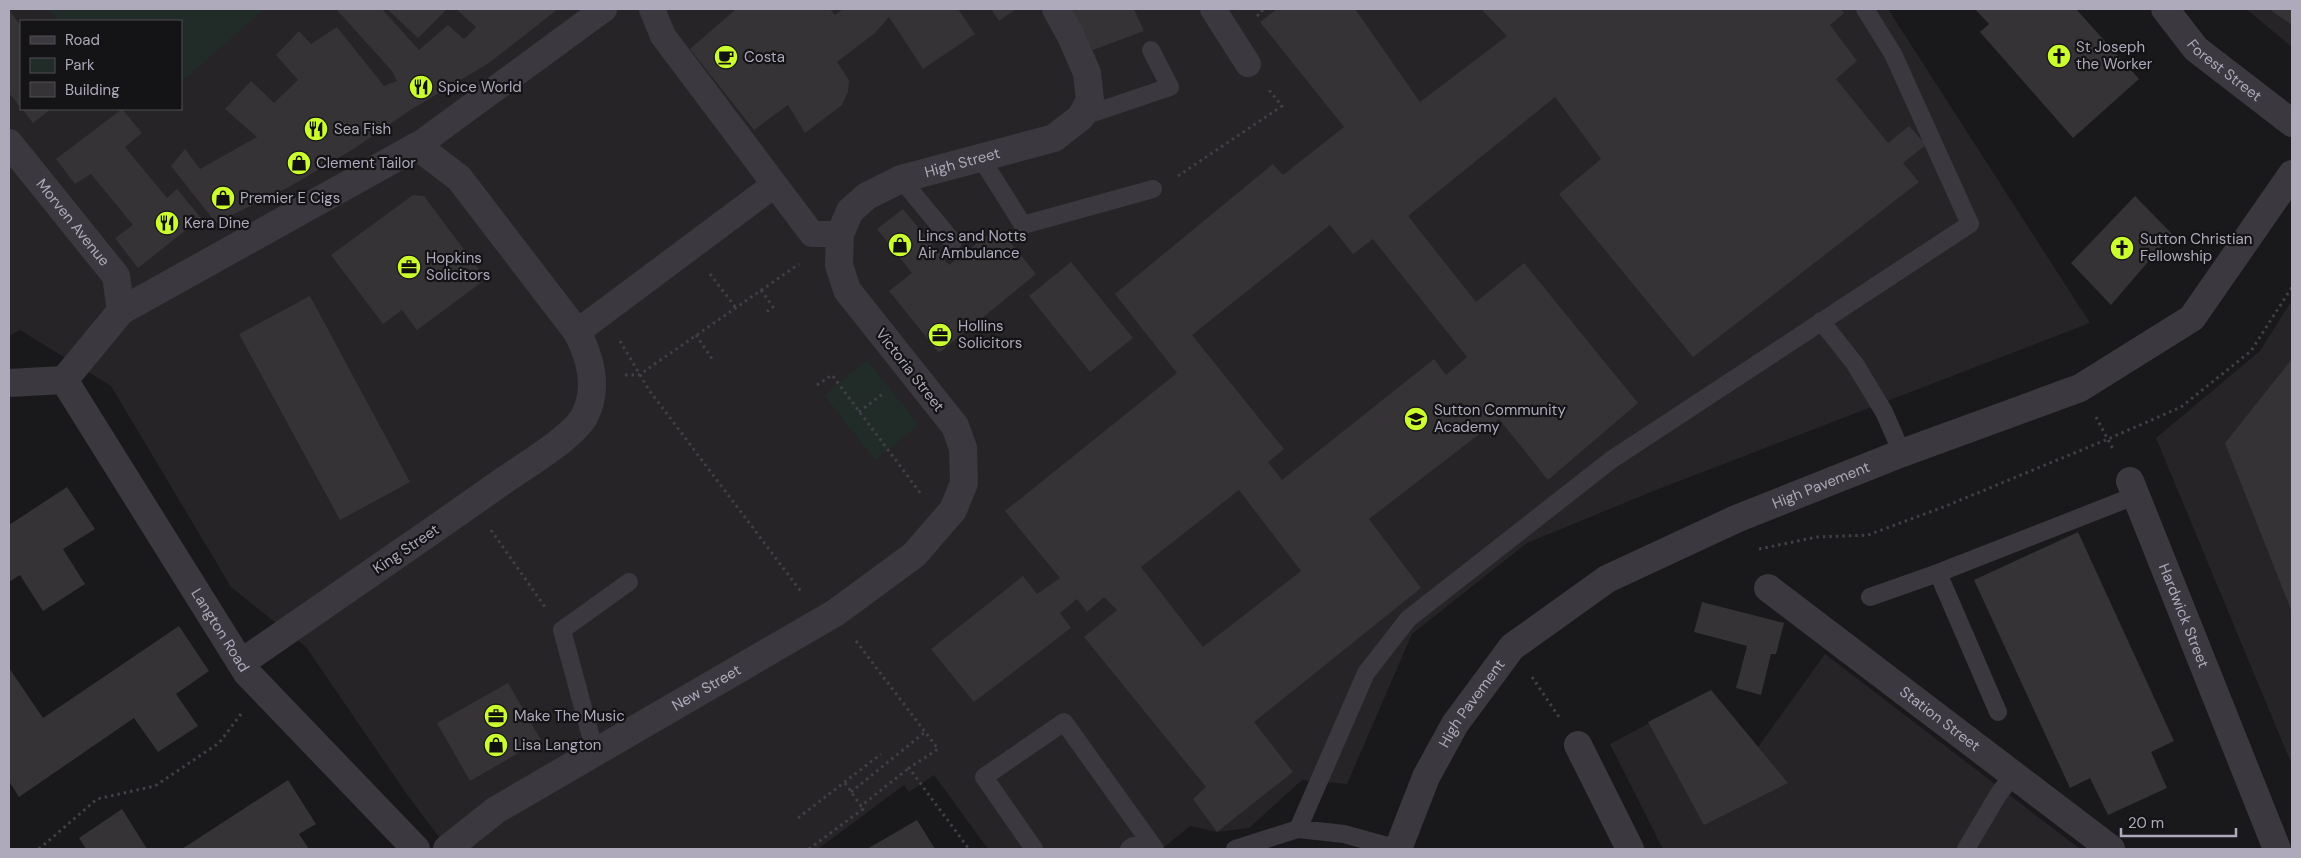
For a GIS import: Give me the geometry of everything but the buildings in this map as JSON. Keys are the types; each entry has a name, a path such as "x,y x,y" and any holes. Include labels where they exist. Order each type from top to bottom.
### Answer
{"street":[{"path":"9,383 64,380 121,311 417,146 604,9"},
{"path":"652,9 663,36 812,234 840,234"},
{"path":"1056,9 1071,36 1087,73 1086,108"},
{"path":"1213,9 1248,64"},
{"name":"Forest Street","path":"2165,9 2196,49 2292,123"},
{"name":"High Street","path":"840,234 850,210 868,196 901,178 1054,138 1086,108"},
{"name":"Morven Avenue","path":"9,143 116,276 121,311"},
{"name":"King Street","path":"240,663 570,434 585,416 591,396 592,374 588,353 577,332 459,178 417,146"},
{"name":"High Pavement","path":"1398,849 1426,777 1455,724 1512,647 1607,579 1736,519 1902,453 2080,388 2192,318 2292,174"},
{"path":"577,332 774,185"},
{"name":"Victoria Street","path":"840,234 838,265 847,290 954,426 963,448 964,483 953,510"},
{"name":"Langton Road","path":"64,380 247,673 416,849"},
{"name":"Hardwick Street","path":"2134,488 2277,849"},
{"name":"New Street","path":"447,849 496,810 835,614 914,554 953,510"},
{"name":"Station Street","path":"1768,588 2112,849"},
{"path":"1578,745 1630,849"}],"lane":[{"path":"1298,829 1366,673 1408,619 1612,460 1970,224 1893,54 1865,9"},
{"path":"1086,108 1170,87 1151,50"},
{"path":"981,158 1023,225 1153,189"},
{"path":"901,178 953,242"},
{"path":"1822,321 1855,364 1875,396 1902,453"},
{"path":"1870,597 1938,573 2134,488"},
{"path":"1938,573 1998,712"},
{"path":"595,752 562,630 629,582"},
{"path":"1034,849 984,777 1064,722 1155,849"},
{"path":"1966,849 1998,795 2013,775"},
{"path":"1235,849 1298,829 1344,834 1398,849"},
{"path":"1129,849 1133,846 1155,849"}],"path":[{"path":"1153,189 1167,183 1282,106 1248,64"},
{"path":"592,374 639,375 803,261 812,234"},
{"path":"718,284 736,308"},
{"path":"1736,519 1751,551 1817,537 1868,535 1946,506 2108,439 2181,406 2251,351 2292,287"},
{"path":"761,290 773,307 765,313"},
{"path":"601,314 626,350 639,375 807,600"},
{"path":"696,336 712,359"},
{"path":"817,385 832,375 926,500"},
{"path":"2080,388 2134,488"},
{"path":"859,412 887,390"},
{"path":"472,503 562,630"},
{"path":"853,638 938,749 909,768 861,806"},
{"path":"1512,647 1578,745"},
{"path":"1528,683 1540,671"},
{"path":"39,849 97,799 155,786 219,743 261,687"},
{"path":"851,792 925,732"},
{"path":"798,818 881,754"},
{"path":"909,768 969,849"},
{"path":"809,849 863,810 845,782"}],"shaded area":[{"path":"9,9 1888,9 2090,323 1651,492 1527,543 1412,634 1347,784 1302,780 1249,828 1217,832 1190,826 1162,849 988,849 934,775 909,792 904,785 818,849 448,849 406,793 306,647 231,587 111,386 20,330 9,336"},
{"path":"2246,9 2292,9 2292,47"},
{"path":"2292,300 2292,765 2156,438 2260,351"},
{"path":"1825,654 2080,849 1663,849 1610,744 1711,690 1758,747"}],"green space":[{"path":"48,9 265,9 182,81 182,20 58,20"},
{"path":"867,360 919,425 875,460 824,395"}],"place":[{"name":"St Joseph the Worker","path":"2059,56"},
{"name":"Costa","path":"726,57"},
{"name":"Spice World","path":"421,87"},
{"name":"Sea Fish","path":"316,129"},
{"name":"Clement Tailor","path":"299,163"},
{"name":"Premier E Cigs","path":"223,198"},
{"name":"Kera Dine","path":"167,223"},
{"name":"Lincs and Notts Air Ambulance","path":"900,245"},
{"name":"Sutton Christian Fellowship","path":"2122,248"},
{"name":"Hopkins Solicitors","path":"409,267"},
{"name":"Hollins Solicitors","path":"940,335"},
{"name":"Sutton Community Academy","path":"1416,419"},
{"name":"Make The Music","path":"496,716"},
{"name":"Lisa Langton","path":"496,745"}]}
